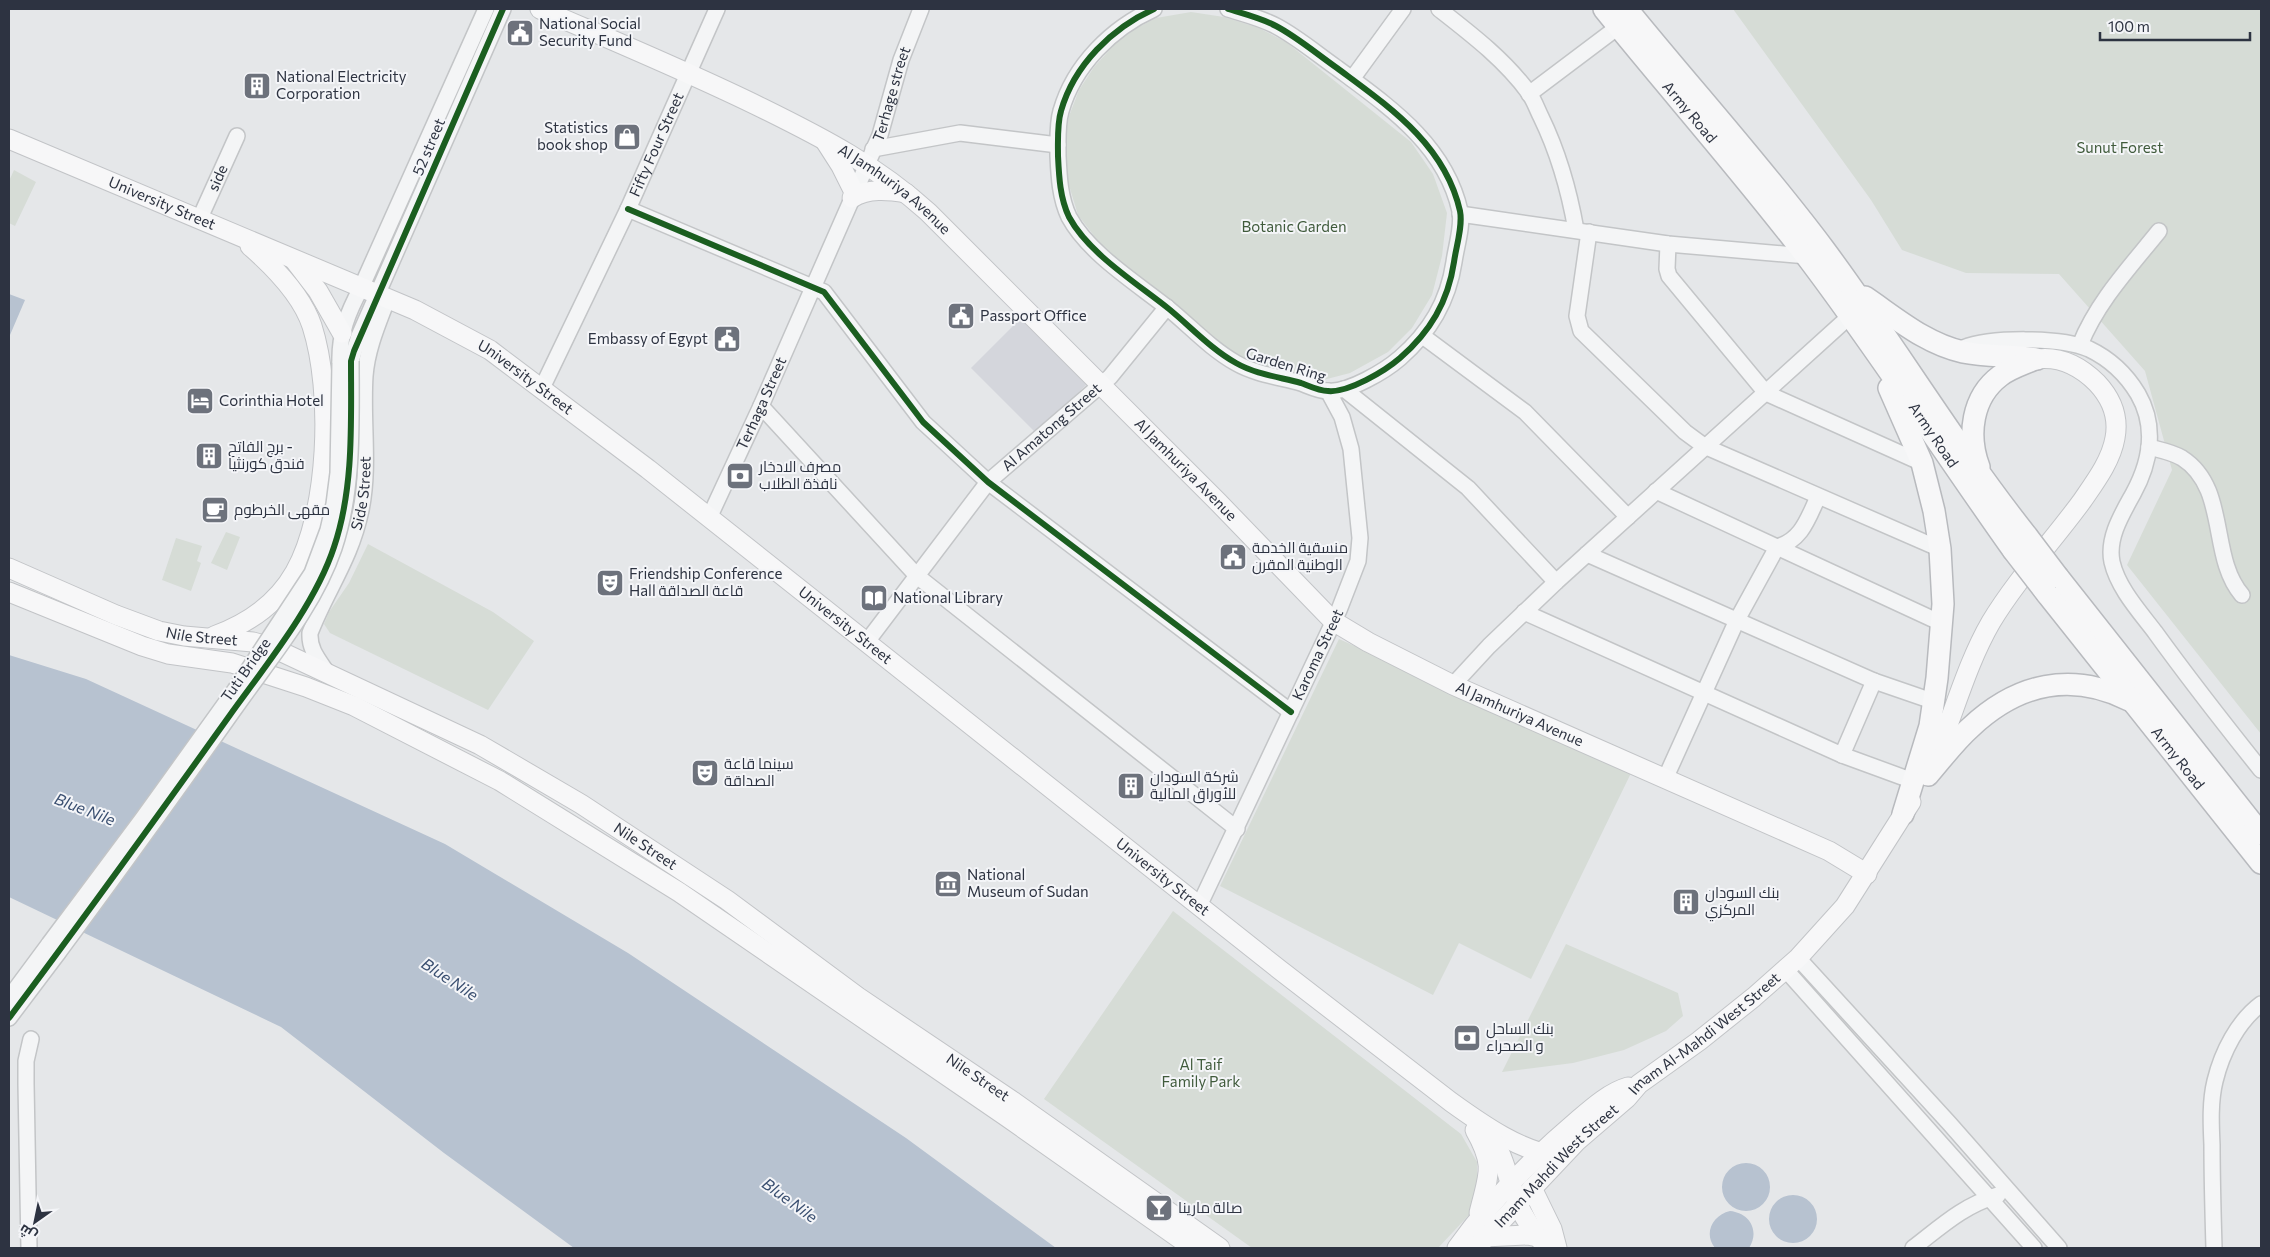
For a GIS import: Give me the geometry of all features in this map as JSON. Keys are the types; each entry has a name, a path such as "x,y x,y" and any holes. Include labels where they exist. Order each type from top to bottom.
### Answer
{"highway":[{"name":"Army Road","path":"1604,9 1623,18 1778,192 1852,288 1987,486 2020,543"},
{"name":"Army Road","path":"1623,18 1703,127 1807,256 1873,349 2052,586 2132,701 2261,863"},
{"path":"1852,288 1927,339 1962,351 2037,359"},
{"path":"1873,349 1922,463 1934,511 1940,549 1943,604 1935,702 1920,778 1903,814"},
{"path":"1987,486 1975,456 1972,432 1980,399 2000,376 2037,359"},
{"name":"Army Road","path":"2052,586 2261,834"},
{"path":"1920,778 1969,728 1999,704 2017,694 2042,686 2078,684 2111,691 2132,701"}],"main road":[{"name":"Al Jamhuriya Avenue","path":"540,9 689,74 847,152 869,157 928,212 1218,502 1333,621 1368,642 1453,685 1829,851 1867,874"},
{"name":"University Street","path":"9,139 239,238 415,310 490,350 709,518 1199,906 1468,1114 1494,1140 1506,1165 1517,1203 1542,1242"},
{"path":"823,139 841,166 853,195 870,191 907,193"},
{"path":"206,639 250,620 271,602 295,573 308,545 319,504 326,438 318,350 312,325 294,292 262,257 239,238"},
{"path":"294,260 318,291 341,340"},
{"path":"1920,778 1980,642 2006,600 2087,494 2113,448 2116,436 2115,414 2099,386 2088,374 2068,362 2048,357 2037,359"},
{"name":"Nile Street","path":"9,568 137,624 184,636 237,640 270,646 511,762 581,804 727,900 855,1004 1007,1117 1193,1248"},
{"name":"Nile Street","path":"9,592 142,646 168,654 232,663 306,687 354,706 500,781 633,863 716,918 1014,1102 1220,1248"},
{"path":"500,781 511,762"},
{"name":"Imam Al-Mahdi West Street","path":"1457,1248 1479,1236 1510,1182 1592,1108 1622,1088 1639,1084 1699,1041 1754,997 1792,963 1845,906 1867,874 1903,814"},
{"path":"716,918 727,900"},
{"name":"Imam Mahdi West Street","path":"1479,1236 1517,1203 1561,1157 1627,1098 1639,1084"},
{"name":"University Street","path":"1468,1114 1539,1154 1561,1157"},
{"path":"1468,1114 1483,1145 1489,1164 1479,1236 1527,1235 1542,1242"},
{"path":"1532,1188 1552,1229 1557,1248"}],"street":[{"name":"52 street","path":"346,362 341,340 348,312 362,288 486,9"},
{"name":"52 street","path":"383,298 503,9"},
{"name":"Fifty Four Street","path":"542,388 628,209 717,9"},
{"name":"Terhage street","path":"813,288 885,119 901,60 920,9"},
{"name":"Garden Ring","path":"1153,9 1108,37 1087,61 1070,86 1060,113 1058,145 1059,184 1070,217 1099,253 1127,278 1167,307 1233,361 1248,369 1328,391 1344,389 1396,361 1424,337 1445,298 1452,272 1460,214 1452,188 1440,163 1409,123 1352,79 1275,26 1228,9"},
{"path":"1352,79 1403,9"},
{"path":"1439,9 1480,42 1510,71 1529,94 1555,145 1582,231 1578,316 1581,331 1685,432 1704,446 1940,549"},
{"path":"1529,94 1623,18"},
{"path":"869,157 960,133 1058,145"},
{"name":"side","path":"199,220 237,136"},
{"path":"628,209 813,288 820,289 828,296 923,422 988,482 1292,712"},
{"path":"1460,214 1668,244 1807,256"},
{"path":"2080,345 2097,311 2119,280 2159,231"},
{"path":"1668,244 1667,269 1669,276 1766,393 1922,463"},
{"name":"Terhaga Street","path":"709,518 813,288"},
{"path":"346,362 359,336 383,298"},
{"name":"Side Street","path":"328,674 312,650 309,643 310,633 346,560 362,508 365,467 365,376 383,298"},
{"name":"Al Amatong Street","path":"866,643 988,482 1118,368 1167,307"},
{"path":"1453,685 1556,582 1704,446 1766,393 1850,316"},
{"path":"1424,337 1525,412 1628,517"},
{"path":"318,350 341,340"},
{"path":"1962,351 1962,348 1975,343 1993,341 2028,340 2080,345 2114,364 2134,387 2149,420 2150,447 2138,484 2115,529 2111,552 2112,562 2119,581 2134,604 2261,770"},
{"name":"Tuti Bridge","path":"9,998 149,810 234,690 312,573 328,530 334,504 346,362"},
{"name":"Tuti Bridge","path":"9,1018 153,824 297,619 318,585 334,547 346,499 348,478 346,362"},
{"path":"1344,389 1468,488 1556,582"},
{"name":"Karoma Street","path":"1199,906 1351,584 1358,561 1360,538 1351,449 1342,417 1328,391"},
{"path":"761,406 917,576 1237,829"},
{"path":"2150,447 2182,458 2200,475 2215,511 2227,571 2242,595"},
{"path":"1656,491 1941,623"},
{"path":"1665,779 1737,620 1777,547 1794,540 1801,532 1818,497"},
{"path":"1587,554 1874,680 1935,702"},
{"path":"1524,612 1842,755 1920,778"},
{"path":"1842,755 1874,680"},
{"path":"1792,963 1968,1145 2059,1248"},
{"path":"1792,963 1952,1157 2034,1248"},
{"path":"2214,1248 2211,1112 2215,1081 2228,1046 2242,1022 2250,1012 2261,1004"},
{"path":"29,1248 26,1061 31,1038"},
{"path":"1952,1157 1968,1145"},
{"path":"1913,1248 1958,1213 1975,1203 2008,1192"}],"shaded area":[{"path":"1021,318 1087,384 1037,434 971,368"}],"green space":[{"name":"Sunut Forest","path":"1733,9 2261,9 2261,734 2127,565 2172,470 2145,371 2059,274 1966,273 1902,250 1871,200"},
{"name":"Botanic Garden","path":"1191,12 1224,17 1259,28 1286,42 1411,142 1433,174 1447,213 1442,256 1432,295 1412,328 1388,352 1350,373 1323,380 1286,374 1249,362 1225,349 1101,245 1078,215 1068,182 1062,149 1069,116 1079,90 1094,67 1115,44 1135,29 1156,18"},
{"path":"14,170 36,182 15,226 9,223 9,181"},
{"path":"226,532 240,537 227,570 211,563"},
{"path":"176,538 202,546 197,561 201,563 191,591 162,580"},
{"path":"368,544 493,612 534,641 488,710 330,633 324,624 329,612 349,583"},
{"path":"1339,639 1632,771 1531,979 1459,943 1433,995 1220,886"},
{"name":"Al Taif Family Park","path":"1173,911 1461,1134 1477,1162 1477,1191 1469,1215 1438,1248 1252,1248 1044,1099"},
{"path":"1566,944 1678,993 1683,1016 1666,1031 1624,1050 1573,1063 1502,1072"}],"water":[{"path":"9,294 25,300 10,335 9,335"},
{"name":"Blue Nile","path":"9,655 86,679 445,844 628,953 906,1138 1056,1248 574,1248 444,1153 281,1027 9,897"},
{"path":"1741,1163 1751,1163 1763,1170 1770,1182 1770,1192 1763,1204 1751,1211 1741,1211 1733,1207 1726,1200 1722,1192 1722,1182 1726,1174 1733,1167"},
{"path":"1788,1195 1798,1195 1810,1202 1817,1214 1817,1224 1810,1236 1798,1243 1788,1243 1780,1239 1773,1232 1769,1224 1769,1214 1773,1206 1780,1199"},
{"path":"1730,1211 1743,1215 1751,1224 1753,1235 1749,1248 1715,1248 1710,1236 1712,1225 1719,1216"}],"cycle path":[{"path":"9,1018 274,655 315,591 326,569 334,547 345,502 350,455 351,361 354,351 503,9"},
{"path":"1154,9 1138,17 1110,37 1085,64 1067,94 1059,122 1058,156 1062,195 1069,217 1078,231 1101,256 1169,309 1210,345 1236,363 1251,370 1318,389 1328,391 1346,389 1376,375 1400,358 1429,327 1442,303 1451,277 1460,230 1460,211 1442,166 1428,146 1394,112 1284,30 1252,16 1228,9"},
{"path":"628,209 824,292 923,422 988,482 1291,712"}],"place":[{"name":"National Social Security Fund","path":"520,33"},
{"name":"National Electricity Corporation","path":"257,86"},
{"name":"Statistics book shop","path":"627,137"},
{"name":"Passport Office","path":"961,316"},
{"name":"Embassy of Egypt","path":"727,339"},
{"name":"Corinthia Hotel","path":"200,401"},
{"name":"برج الفاتح - فندق كورنثيا","path":"209,456"},
{"name":"مصرف الادخار نافذة الطلاب","path":"740,476"},
{"name":"مقهى الخرطوم","path":"215,510"},
{"name":"منسقية الخدمة الوطنية المقرن","path":"1233,557"},
{"name":"Friendship Conference Hall قاعة الصداقة","path":"610,583"},
{"name":"National Library","path":"874,598"},
{"name":"سينما قاعة الصداقة","path":"705,773"},
{"name":"شركة السودان للأوراق المالية","path":"1131,786"},
{"name":"National Museum of Sudan","path":"948,884"},
{"name":"بنك السودان المركزي","path":"1686,902"},
{"name":"بنك الساحل و الصحراء","path":"1467,1038"},
{"name":"صالة مارينا","path":"1159,1208"}]}
